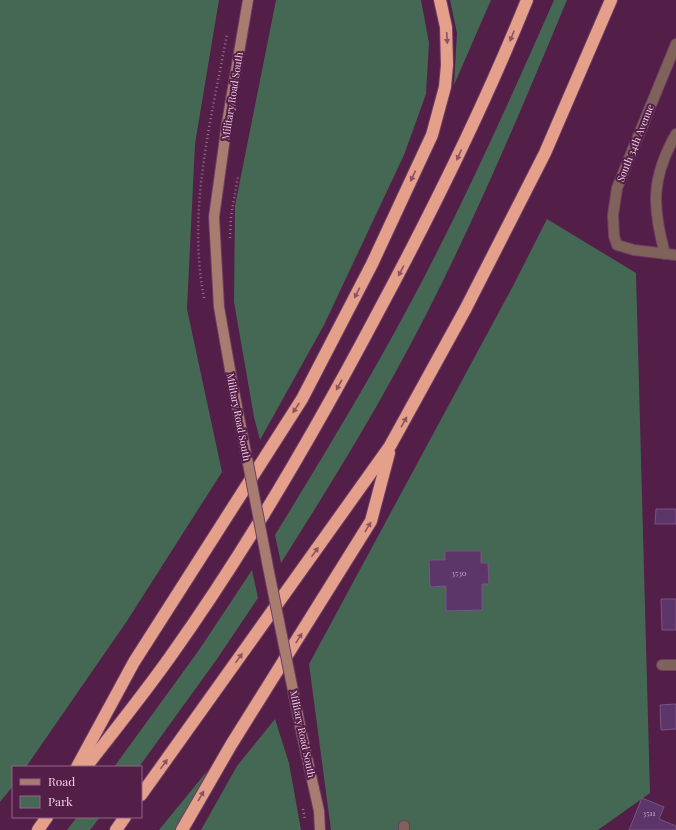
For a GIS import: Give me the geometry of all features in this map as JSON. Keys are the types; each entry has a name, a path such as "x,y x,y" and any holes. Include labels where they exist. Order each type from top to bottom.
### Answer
{"highway":[{"path":"78,766 134,662 302,399 372,264 432,135 445,87 447,65 446,27 440,0"},
{"path":"87,766 170,658 227,573 272,502 335,393 454,167 507,49 527,0"},
{"path":"142,794 390,446 470,302 535,174 611,0"},
{"path":"182,830 231,745 371,521 390,446"},
{"path":"38,830 46,818"},
{"path":"116,830 125,818"}],"main road":[{"name":"Military Road South","path":"248,0 223,146 214,217 219,307 269,572 319,811 320,830"}],"street":[{"name":"South 34th Avenue","path":"665,254 634,250 617,245 614,236 613,215 617,188 676,44"},
{"path":"676,134 665,152 656,184 657,221 665,254 676,255"},
{"path":"662,665 676,665"}],"path":[{"path":"230,240 231,217 238,176"}],"green space":[{"path":"0,0 219,0 195,144 187,309 222,472 127,621 27,766 12,766 12,787 0,802"},
{"path":"276,0 421,0 429,43 426,94 404,155 324,325 260,440 254,417 234,302 235,206"},
{"path":"450,0 491,0 454,85 457,33"},
{"path":"554,0 567,0 507,143 442,283 367,423 281,563 275,535 362,390 431,265 486,152"},
{"path":"547,219 636,273 650,793 598,830 331,830 309,664 513,286"},
{"path":"252,570 258,598 217,659 140,766 115,766 199,650"},
{"path":"275,719 289,763 301,830 201,830 237,766"},
{"path":"208,770 176,830 159,830"},
{"path":"76,818 99,818 90,830 67,830"}],"building":[{"path":"656,509 676,509 676,524 655,524"},
{"path":"445,551 481,551 481,563 488,563 489,584 482,584 482,610 446,611 446,586 430,587 429,560 445,560"},
{"path":"661,599 676,599 676,630 662,630"},
{"path":"676,704 676,729 661,730 660,705"},
{"path":"642,798 664,807 659,819 676,826 676,830 629,830"}]}
